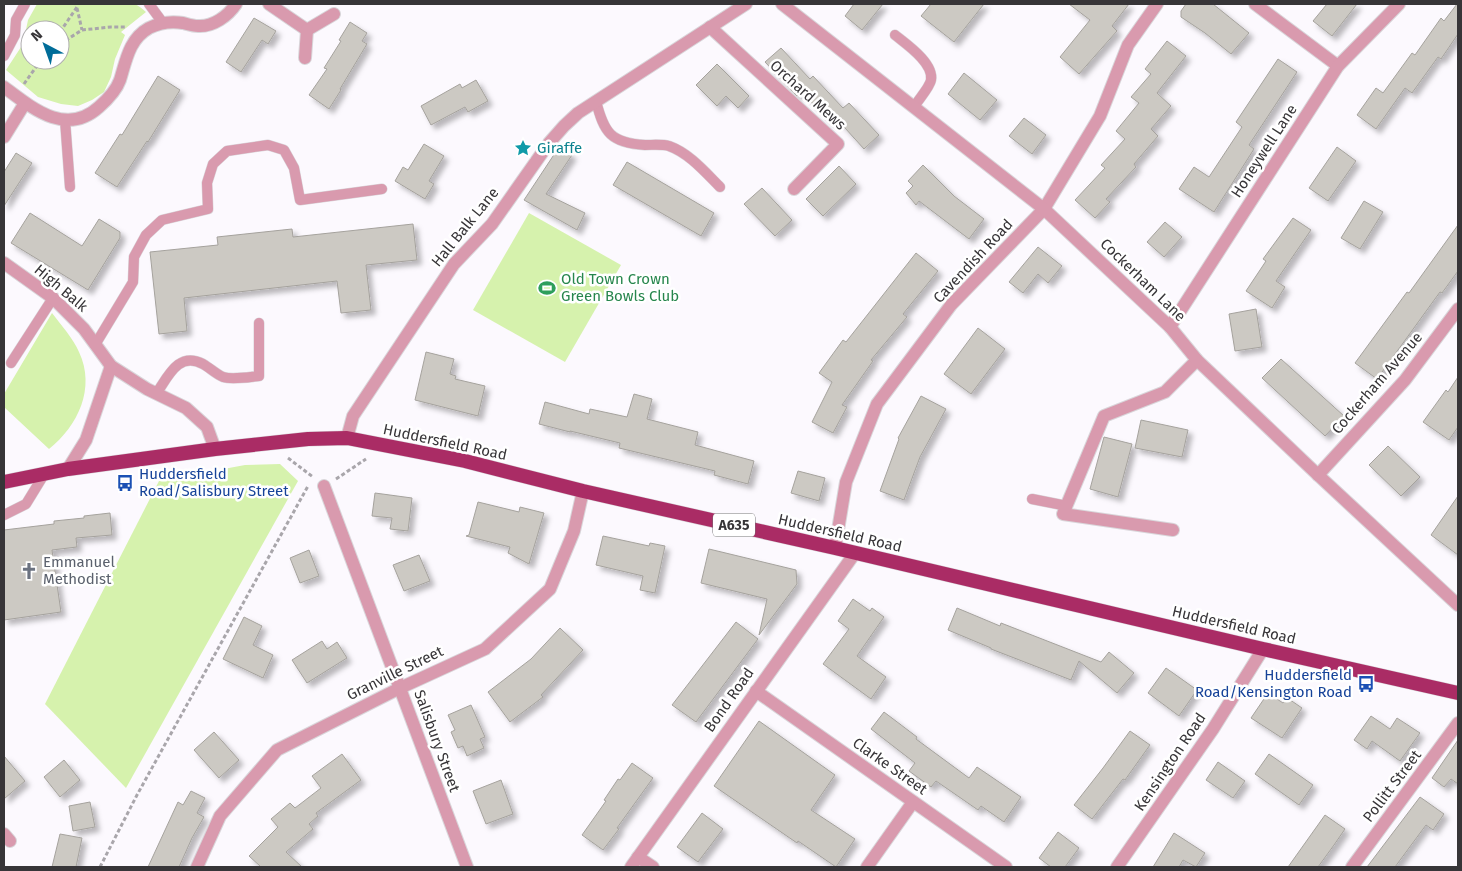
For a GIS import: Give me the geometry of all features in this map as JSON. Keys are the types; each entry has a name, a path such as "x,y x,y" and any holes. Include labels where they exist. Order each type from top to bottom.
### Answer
{"highway":[{"name":"Huddersfield Road","path":"4,482 68,469 215,449 308,439 347,438 465,461 583,491 1458,693"}],"street":[{"path":"4,87 21,100 51,117 66,120 83,118 96,110 108,98 119,82 126,55 136,38 148,28 164,23 196,26 209,25 222,18 236,4"},
{"path":"269,4 307,30"},
{"name":"Hall Balk Lane","path":"347,438 353,416 454,264 492,224 549,143 578,113 746,4"},
{"name":"Cockerham Lane","path":"782,4 1044,209 1170,327 1197,360 1458,605"},
{"name":"Cavendish Road","path":"835,548 846,482 877,404 951,305 1044,209 1100,116 1128,45 1157,4"},
{"path":"1255,4 1338,66"},
{"name":"Honeywell Lane","path":"1170,327 1338,66 1399,4"},
{"path":"307,30 334,14"},
{"name":"Orchard Mews","path":"710,27 838,144 794,189"},
{"path":"305,58 307,30"},
{"path":"4,137 21,100"},
{"name":"High Balk","path":"4,264 53,298 84,329 111,366 147,389 186,408 207,427 215,449"},
{"name":"Cockerham Avenue","path":"1318,475 1405,380 1458,310"},
{"path":"1173,530 1063,514 1104,416 1164,392 1197,360"},
{"path":"68,469 86,440 111,366"},
{"name":"Salisbury Street","path":"324,486 467,867"},
{"name":"Granville Street","path":"197,867 220,816 277,750 400,688 485,649 550,589 574,531 583,491"},
{"name":"Bond Road","path":"634,862 855,553"},
{"name":"Kensington Road","path":"1117,867 1213,729 1263,649"},
{"name":"Clarke Street","path":"756,691 1006,867"},
{"name":"Pollitt Street","path":"1352,867 1458,724"},
{"path":"867,867 913,802"},
{"path":"634,862 653,867"}],"lane":[{"path":"4,56 15,35 16,20 25,4"},
{"path":"149,4 164,23"},
{"path":"895,35 919,55 930,70 930,83 914,106"},
{"path":"596,101 601,121 612,136 630,144 668,146 688,156 720,187"},
{"path":"66,120 70,187"},
{"path":"96,344 133,282 134,257 146,235 162,220 208,209 207,184 213,164 227,151 268,145 284,150 294,168 300,200 382,189"},
{"path":"12,363 53,298"},
{"path":"156,394 173,369 178,364 187,360 195,360 222,377 259,376 259,323"},
{"path":"4,514 26,504 45,473"},
{"path":"1032,498 1067,506"}],"path":[{"path":"77,5 82,30"},
{"path":"68,20 77,5"},
{"path":"70,38 82,30 111,27 148,28"},
{"path":"21,100 36,70"},
{"path":"270,443 324,486 387,446"},
{"path":"100,867 142,786 313,477"}],"green space":[{"path":"131,3 146,12 121,32 125,35 104,92 78,106 61,104 38,97 6,70 20,49 20,70 70,70 70,20 28,20 37,4 120,5"},
{"name":"Old Town Crown Green Bowls Club","path":"529,213 621,265 565,362 473,310"},
{"path":"52,313 79,352 86,379 85,392 76,418 59,440 49,449 4,407 4,394"},
{"path":"280,464 298,481 126,788 45,704 159,481 245,465"}],"building":[{"path":"854,4 883,4 862,30 845,16"},
{"path":"931,4 984,4 954,42 921,16"},
{"path":"1069,4 1129,4 1112,26 1117,31 1079,74 1060,57 1090,20"},
{"path":"1186,4 1213,4 1249,33 1231,54 1181,17 1181,11"},
{"path":"1327,4 1357,4 1332,36 1313,21"},
{"path":"1457,4 1458,34 1441,59 1438,57 1412,93 1405,88 1376,129 1357,115 1376,88 1383,93 1412,53 1415,55 1441,18 1444,21"},
{"path":"254,18 276,31 268,44 262,40 241,72 226,62"},
{"path":"350,22 367,33 362,41 367,44 329,109 309,95 327,69 324,68 341,41 339,40"},
{"path":"1167,41 1186,56 1157,93 1171,106 1151,129 1158,136 1134,164 1136,167 1106,199 1110,202 1095,218 1075,200 1105,168 1101,165 1125,139 1116,131 1139,103 1131,97 1151,74 1145,69"},
{"path":"781,48 810,79 813,76 843,108 849,103 879,135 864,149 835,117 830,122 802,92 797,96 765,62"},
{"path":"1278,59 1297,72 1249,145 1254,149 1214,212 1179,189 1194,167 1209,177 1242,127 1236,122"},
{"path":"717,64 749,96 738,108 726,96 717,106 696,85"},
{"path":"964,73 997,100 980,120 948,94"},
{"path":"158,76 180,90 117,187 95,173 120,134 122,135"},
{"path":"476,80 488,101 468,112 465,107 431,125 421,106 460,84 462,88"},
{"path":"1024,118 1046,135 1032,154 1009,136"},
{"path":"424,144 444,156 429,181 434,184 425,199 395,181 403,167 408,170"},
{"path":"559,147 572,155 546,194 585,213 577,230 524,200"},
{"path":"1337,147 1356,161 1328,201 1309,188"},
{"path":"16,153 32,163 4,206 4,172"},
{"path":"627,162 714,213 701,236 613,185"},
{"path":"923,165 954,196 984,219 969,239 919,201 916,205 906,193 913,186 908,181"},
{"path":"839,166 856,184 823,216 806,199"},
{"path":"762,188 792,220 775,236 744,204"},
{"path":"1364,201 1383,212 1360,249 1341,238"},
{"path":"30,213 82,246 99,219 120,232 120,238 88,290 11,243"},
{"path":"1293,218 1311,230 1276,281 1285,287 1272,308 1246,291 1266,261 1263,259"},
{"path":"1165,222 1182,237 1164,257 1147,242"},
{"path":"413,224 417,260 366,265 371,310 341,313 337,281 184,298 187,331 159,334 150,252 218,245 217,237 292,229 293,237"},
{"path":"1458,225 1458,271 1442,293 1440,292 1377,379 1355,363"},
{"path":"1038,247 1062,266 1048,283 1038,274 1023,293 1009,282"},
{"path":"916,253 938,271 903,314 907,317 871,360 873,361 842,405 847,407 833,433 812,422 832,382 819,373 843,340 846,342"},
{"path":"1256,309 1262,347 1235,351 1229,314"},
{"path":"978,328 1005,349 971,394 944,374"},
{"path":"426,352 454,359 450,374 456,376 455,379 485,386 478,416 415,400"},
{"path":"1281,359 1344,416 1325,436 1262,378"},
{"path":"1458,377 1458,427 1449,440 1423,422"},
{"path":"634,394 652,399 647,419 698,432 695,445 754,461 748,484 714,475 715,471 619,448 620,443 539,424 545,402 589,414 590,409 627,417"},
{"path":"921,396 946,409 920,457 904,500 880,491 898,438"},
{"path":"1141,420 1188,430 1182,457 1135,448"},
{"path":"1104,437 1132,444 1118,497 1090,489"},
{"path":"1388,446 1420,477 1401,496 1369,465"},
{"path":"798,471 825,478 819,501 791,493"},
{"path":"375,493 412,498 408,531 390,529 392,518 372,516"},
{"path":"1458,496 1458,555 1431,535"},
{"path":"478,502 519,512 520,507 544,513 529,564 508,553 510,547 466,536 469,535"},
{"name":"Emmanuel Methodist","path":"110,513 112,535 76,538 77,547 52,550 61,612 4,620 4,530 54,524 54,521"},
{"path":"603,536 649,546 650,543 665,546 655,593 640,590 643,576 596,565"},
{"path":"709,549 796,570 797,584 759,635 767,599 701,583"},
{"path":"309,550 319,576 300,583 290,558"},
{"path":"419,555 430,581 404,591 393,565"},
{"path":"853,599 870,611 872,608 884,617 857,656 886,677 871,699 823,664 849,629 838,621"},
{"path":"957,608 1000,626 1001,623 1101,662 1109,652 1134,673 1117,693 1079,661 1071,680 948,630"},
{"path":"244,617 262,626 253,645 273,655 263,678 223,659"},
{"path":"736,622 758,639 696,722 672,705"},
{"path":"560,628 583,650 541,695 543,697 510,722 488,692 531,659"},
{"path":"322,641 327,649 337,642 347,658 307,683 292,660"},
{"path":"1166,668 1197,690 1179,716 1148,693"},
{"path":"1268,693 1283,703 1286,697 1302,708 1282,738 1251,718"},
{"path":"471,705 485,737 480,739 484,748 467,756 463,746 458,748 451,732 455,730 448,715"},
{"path":"884,712 917,737 916,739 969,778 977,767 1021,797 1004,822 981,806 978,810 936,781 931,787 909,771 915,763 871,729"},
{"path":"1371,716 1390,729 1397,718 1420,733 1400,761 1372,741 1367,749 1354,740"},
{"path":"759,721 835,775 811,810 855,839 836,867 798,841 797,843 714,786"},
{"path":"1130,731 1150,745 1125,780 1123,779 1092,819 1074,805"},
{"path":"214,732 239,760 219,778 194,750"},
{"path":"1458,740 1458,784 1451,779 1444,787 1432,778"},
{"path":"342,754 361,780 316,813 318,816 309,824 313,829 286,852 302,867 261,867 249,856 278,827 271,819 290,803 295,808 321,788 312,776"},
{"path":"1269,754 1313,785 1299,805 1255,774"},
{"path":"4,756 25,781 4,799"},
{"path":"64,760 80,780 60,797 44,777"},
{"path":"1218,762 1245,781 1233,798 1206,780"},
{"path":"632,763 653,778 603,850 582,835 606,801 604,800 618,779 620,780"},
{"path":"501,780 513,814 486,824 473,791"},
{"path":"191,791 205,798 197,813 204,817 179,867 148,867 178,802 183,805"},
{"path":"1420,797 1444,814 1433,830 1426,825 1395,867 1367,867"},
{"path":"90,802 95,827 73,831 69,806"},
{"path":"702,813 723,829 698,862 677,847"},
{"path":"1325,815 1345,829 1334,845 1318,867 1288,867"},
{"path":"1058,832 1079,848 1065,867 1051,867 1039,858"},
{"path":"1174,833 1205,853 1196,867 1183,860 1179,867 1153,867"},
{"path":"60,834 82,838 76,867 52,867"}],"place":[{"name":"Giraffe","path":"523,148"},
{"name":"Old Town Crown Green Bowls Club","path":"547,288"},
{"name":"Huddersfield Road/Salisbury Street","path":"125,483"},
{"name":"Emmanuel Methodist","path":"29,571"},
{"name":"Huddersfield Road/Kensington Road","path":"1366,684"}]}
